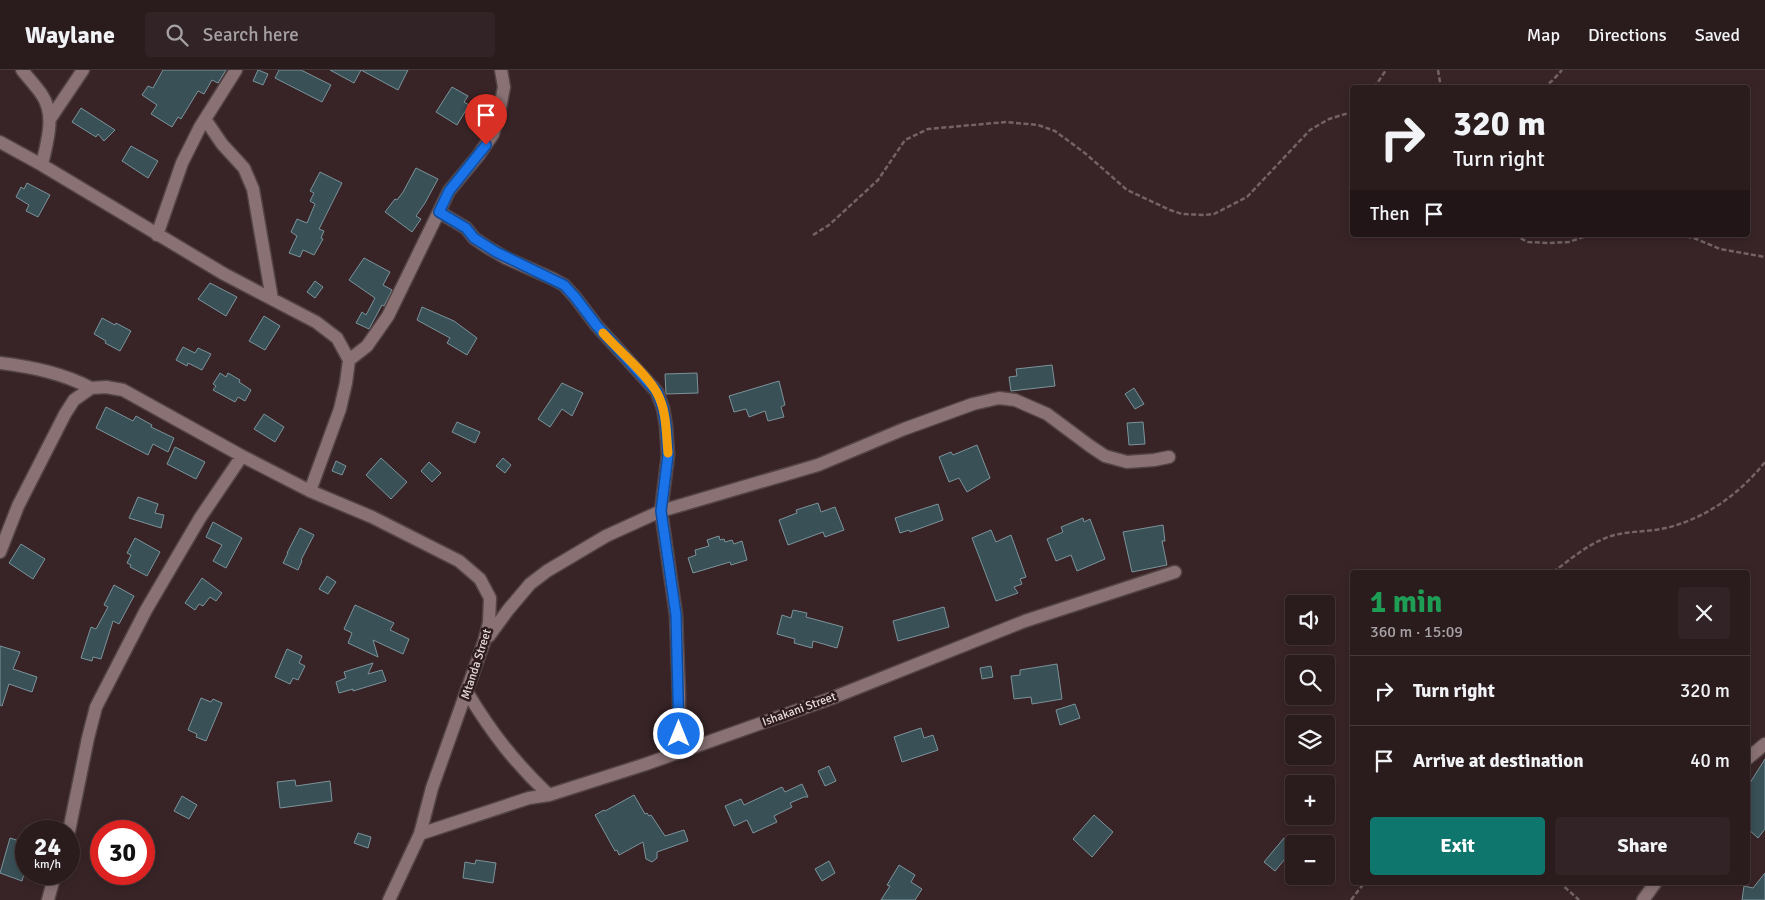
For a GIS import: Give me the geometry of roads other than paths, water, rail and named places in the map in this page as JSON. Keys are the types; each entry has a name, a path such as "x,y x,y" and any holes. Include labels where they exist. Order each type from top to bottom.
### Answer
{"street":[{"path":"22,70 47,104 50,119 42,165"},
{"path":"50,119 83,70"},
{"path":"157,235 182,163 205,119 236,70"},
{"path":"349,360 367,346 388,316 449,191 478,156 492,134 499,114 504,87 500,70"},
{"path":"205,119 222,144 244,168 253,189 272,299"},
{"path":"0,142 42,165 157,235 316,322 338,338 349,360 346,383 340,409 310,491"},
{"path":"439,212 466,228 474,238 506,258 553,278 564,285 597,326 657,392 663,408 668,455 661,511 676,615 679,695 678,753"},
{"path":"0,363 28,367 72,378 91,388 74,400 65,414 18,506 0,552"},
{"name":"Mtanda Street","path":"91,388 106,386 123,390 242,456 310,491 416,538 459,561 480,579 490,598 489,623 484,642 432,788 420,834 389,900"},
{"path":"484,642 530,584 546,571 606,536 661,511 818,465 869,442 974,404 999,398 1016,400 1047,414 1105,456 1127,462 1169,457"},
{"path":"71,820 96,707 146,610 200,518 242,456"},
{"name":"Ishakani Street","path":"420,834 678,753 832,698 1025,621 1175,572"},
{"path":"467,692 486,723 509,754 524,772 549,795"},
{"path":"1750,756 1765,744"},
{"path":"48,900 52,885"},
{"path":"1643,900 1654,885"}]}
